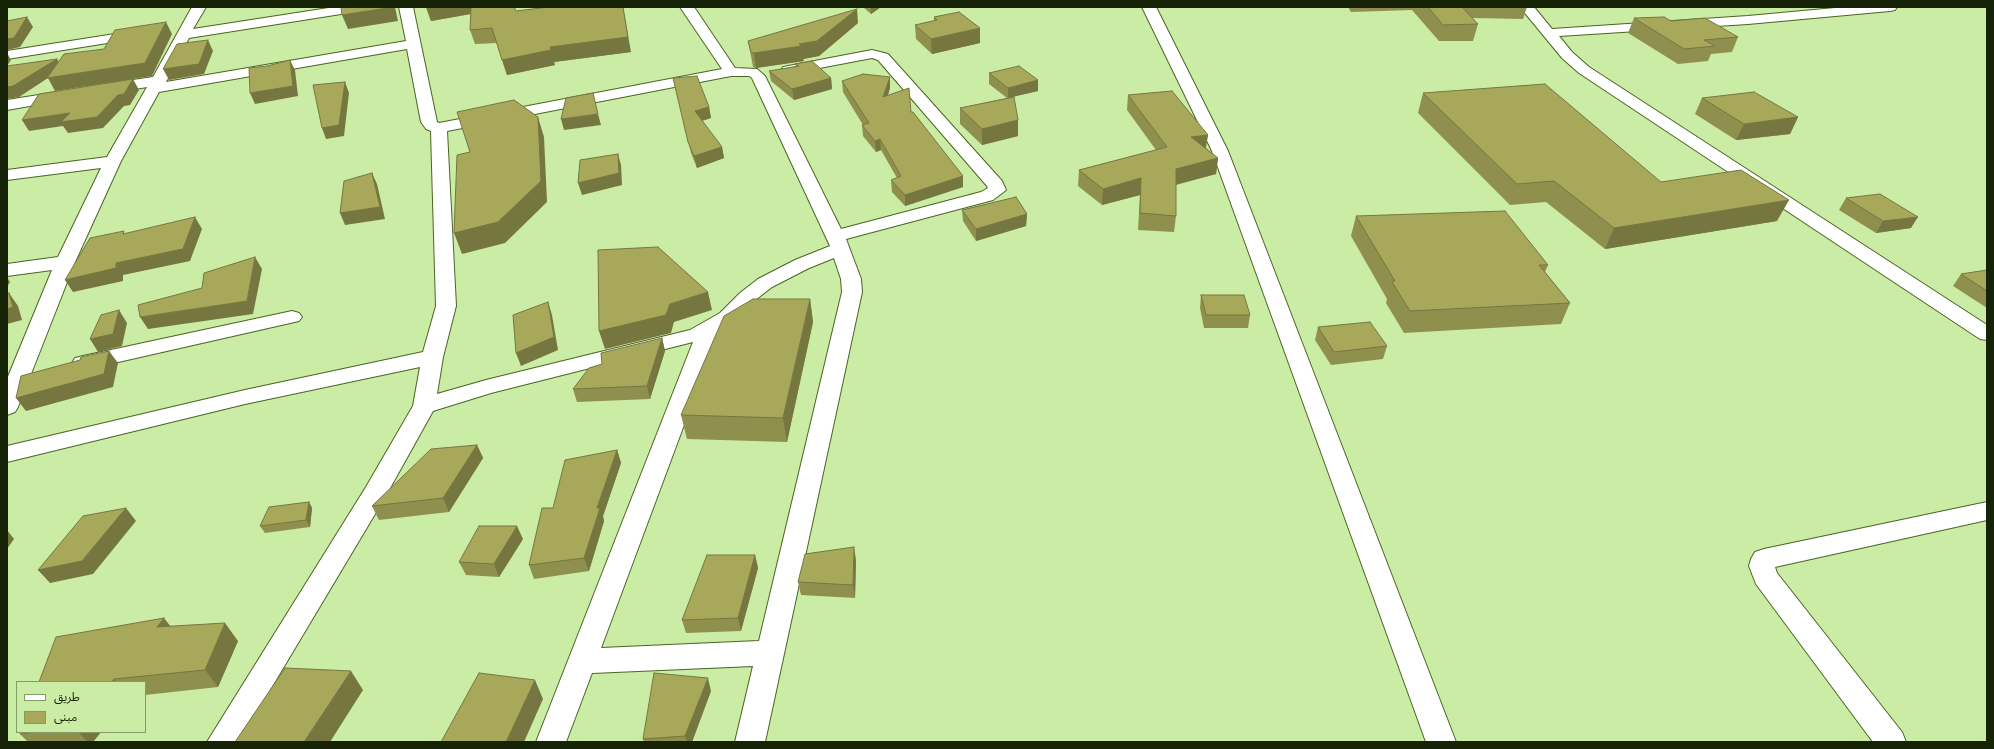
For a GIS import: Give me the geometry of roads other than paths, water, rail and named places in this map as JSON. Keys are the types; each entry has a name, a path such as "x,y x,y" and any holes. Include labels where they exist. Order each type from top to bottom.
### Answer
{"street":[{"path":"7,407 65,262 113,161 157,84 181,30 199,7"},
{"path":"181,30 360,7"},
{"path":"406,7 429,122 432,126 440,128 731,72 752,72 758,76 838,242 851,279 852,292 750,742"},
{"path":"687,7 731,72"},
{"path":"1149,7 1220,151 1441,742"},
{"path":"1527,7 1566,55 1584,70 1987,334"},
{"path":"1548,33 1748,20 1890,7"},
{"path":"7,55 157,32"},
{"path":"91,91 157,84 414,44"},
{"path":"424,406 486,387 697,335 727,317 747,297 765,283 802,264 838,242 987,196 998,190 996,185 883,57 878,55 865,55 758,76"},
{"path":"7,105 76,94"},
{"path":"222,742 375,493 424,406 432,357 446,306 440,128"},
{"path":"7,175 113,161"},
{"path":"7,270 65,262"},
{"path":"66,367 292,317"},
{"path":"551,742 709,329"},
{"path":"7,454 245,397 432,357"},
{"path":"20,377 43,372"},
{"path":"1891,742 1765,577 1762,566 1764,559 1987,512"},
{"path":"582,661 770,653"}]}
